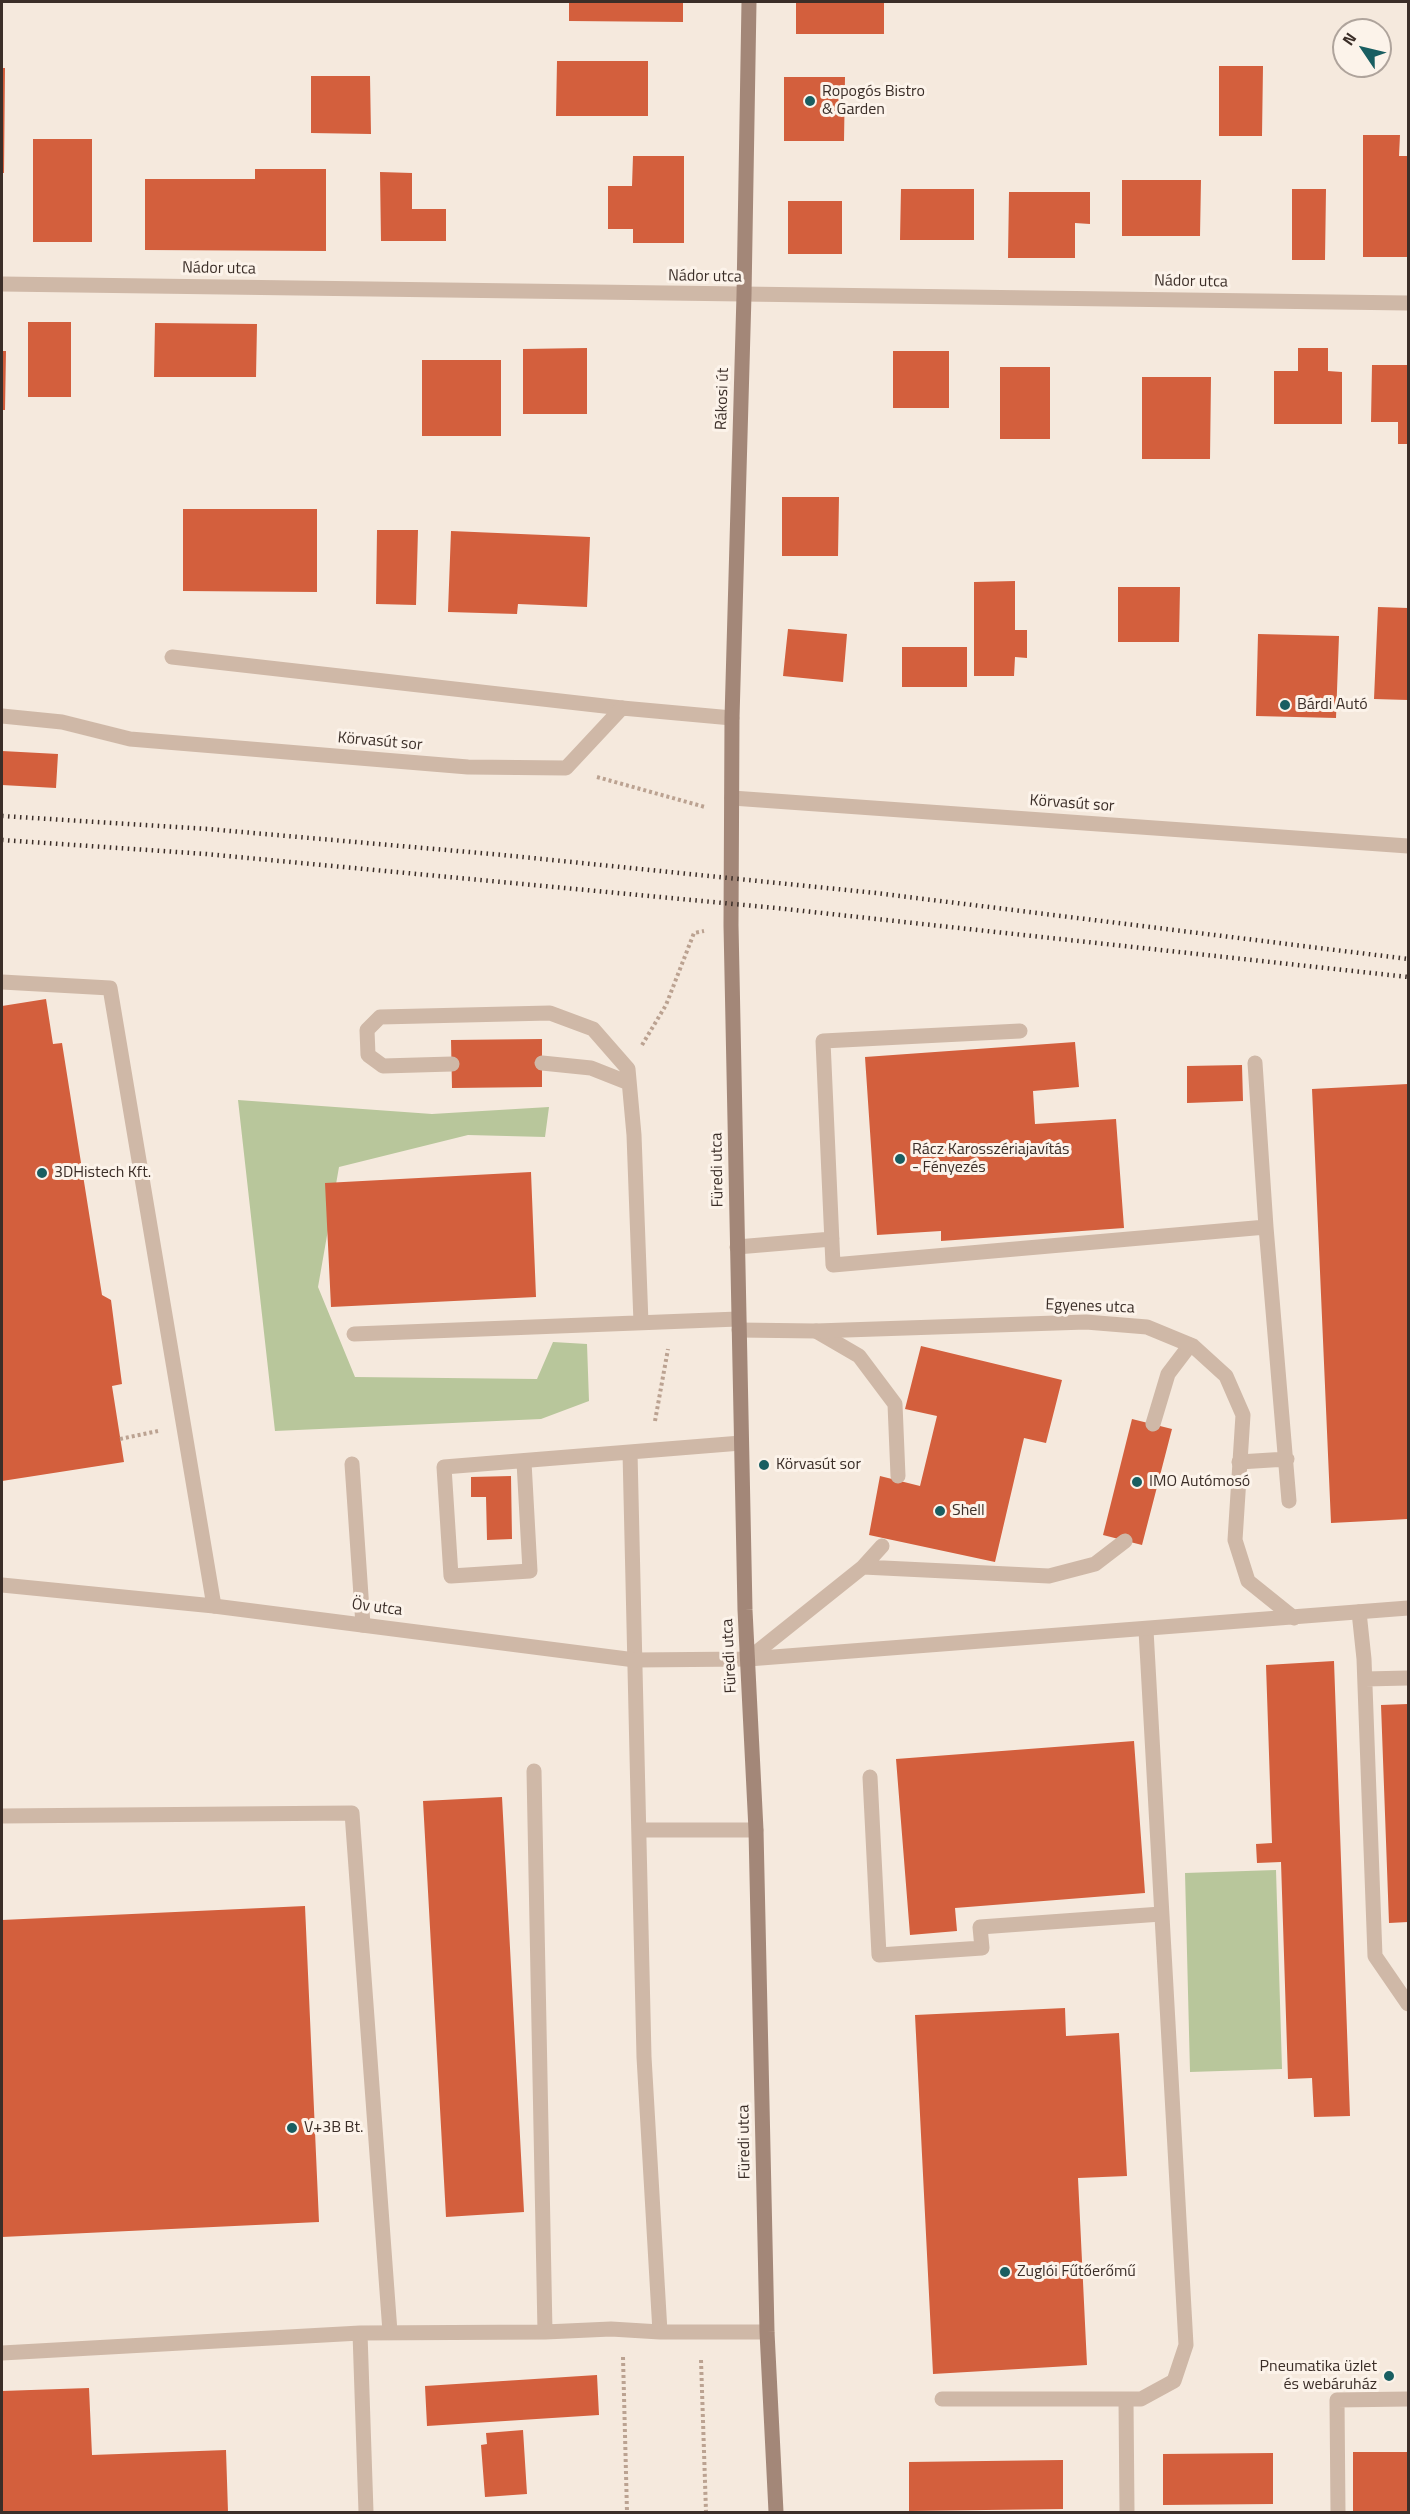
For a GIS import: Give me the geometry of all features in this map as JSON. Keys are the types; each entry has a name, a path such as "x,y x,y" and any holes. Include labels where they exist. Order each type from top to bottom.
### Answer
{"main road":[{"name":"Rákosi út","path":"732,798 732,718 744,295 748,2"},
{"name":"Füredi utca","path":"732,798 731,925 741,1443 756,1830 767,2332 776,2512"}],"street":[{"name":"Nádor utca","path":"2,284 1408,303"},
{"path":"172,657 622,708 732,718"},
{"path":"566,768 622,708"},
{"name":"Körvasút sor","path":"2,716 62,722 130,739 468,767 566,768"},
{"name":"Körvasút sor","path":"732,798 1408,846"},
{"path":"2,982 110,988 214,1606"},
{"path":"452,1064 383,1066 368,1055 367,1030 380,1017 550,1012 593,1029 629,1076 634,1135 641,1323"},
{"path":"1020,1031 823,1041 833,1265 1266,1227"},
{"path":"542,1063 591,1068 629,1076"},
{"path":"1255,1063 1289,1501"},
{"path":"737,1246 832,1239"},
{"name":"Egyenes utca","path":"354,1334 673,1321 816,1331 1086,1322 1148,1327 1190,1345 1226,1376 1243,1415 1235,1540 1248,1581 1294,1618"},
{"path":"816,1331 859,1356 895,1404 898,1476"},
{"path":"1153,1424 1168,1374 1190,1345"},
{"path":"524,1462 530,1571 451,1576 444,1467 741,1443"},
{"path":"630,1452 645,2057 660,2332"},
{"path":"1239,1462 1287,1459"},
{"path":"352,1464 363,1625"},
{"path":"863,1567 1049,1576 1095,1564 1125,1541"},
{"path":"748,1659 863,1567 882,1546"},
{"name":"Öv utca","path":"2,1584 214,1606 635,1660 748,1659"},
{"path":"748,1659 1408,1608"},
{"path":"1359,1612 1365,1679 1375,1956 1408,2004"},
{"path":"942,2399 1141,2400 1174,2381 1186,2345 1146,1630"},
{"path":"1365,1679 1408,1678"},
{"path":"534,1771 545,2332"},
{"path":"870,1777 879,1955 982,1948 980,1927 1161,1914"},
{"path":"2,1816 352,1813 390,2332"},
{"path":"639,1830 756,1830"},
{"path":"2,2353 360,2332 622,2330 767,2332"},
{"path":"360,2332 366,2512"},
{"path":"1338,2512 1337,2400 1408,2399"},
{"path":"1126,2400 1127,2512"}],"path":[{"path":"566,768 732,815"},
{"path":"629,1076 666,1005 694,933 731,925"},
{"path":"650,1451 673,1321"},
{"path":"120,1439 183,1426"},
{"path":"622,2330 627,2512"},
{"path":"700,2332 706,2512"}],"green space":[{"path":"238,1100 432,1114 549,1107 545,1137 468,1135 339,1167 318,1287 355,1377 537,1379 553,1342 587,1344 589,1401 541,1419 275,1431"},
{"path":"1276,1870 1282,2069 1190,2072 1185,1873"}],"building":[{"path":"569,2 683,2 683,22 569,21"},
{"path":"796,2 884,2 884,34 796,34"},
{"path":"557,61 648,61 648,116 556,116"},
{"path":"1219,66 1263,66 1262,136 1219,136"},
{"path":"2,68 5,68 4,173 2,173"},
{"path":"311,76 370,76 371,134 311,133"},
{"path":"784,77 845,77 844,141 784,141"},
{"path":"1363,135 1400,135 1399,156 1408,156 1408,257 1363,257"},
{"path":"33,139 92,139 92,242 33,242"},
{"path":"633,156 684,156 684,243 633,243 633,229 608,229 608,186 632,186"},
{"path":"255,169 326,169 326,251 145,250 145,179 255,179"},
{"path":"380,172 412,173 412,209 446,209 446,241 381,241"},
{"path":"1122,180 1201,180 1200,236 1122,236"},
{"path":"901,189 974,189 974,240 900,240"},
{"path":"1292,189 1326,189 1325,260 1292,260"},
{"path":"1009,192 1090,192 1090,224 1075,223 1075,258 1008,258"},
{"path":"788,201 842,201 842,254 788,254"},
{"path":"28,322 71,322 71,397 28,397"},
{"path":"155,323 257,324 256,377 154,377"},
{"path":"587,348 587,414 523,414 523,349"},
{"path":"1298,348 1328,348 1328,371 1342,372 1342,424 1274,424 1274,371 1298,371"},
{"path":"2,351 6,351 5,410 2,410"},
{"path":"893,351 949,351 949,408 893,408"},
{"path":"422,360 501,360 501,436 422,436"},
{"path":"1372,365 1408,365 1408,444 1398,444 1398,422 1371,422"},
{"path":"1000,367 1050,367 1050,439 1000,439"},
{"path":"1142,377 1211,377 1210,459 1142,459"},
{"path":"782,497 839,497 838,556 782,556"},
{"path":"183,509 317,509 317,592 183,591"},
{"path":"377,530 418,530 416,605 376,604"},
{"path":"451,531 590,537 587,607 518,604 517,614 448,612"},
{"path":"1015,581 1015,630 1027,630 1027,658 1015,657 1014,676 974,676 974,582"},
{"path":"1118,587 1180,587 1179,642 1118,642"},
{"path":"1378,607 1408,608 1408,700 1374,699"},
{"path":"788,629 847,634 843,682 783,676"},
{"path":"1258,634 1339,636 1336,718 1256,716"},
{"path":"902,647 967,647 967,687 902,687"},
{"path":"2,751 58,754 56,788 2,785"},
{"name":"3DHistech Kft.","path":"46,999 53,1044 62,1043 102,1295 111,1300 122,1384 112,1386 124,1462 2,1481 2,1006"},
{"path":"542,1039 542,1087 452,1088 451,1040"},
{"path":"1075,1042 1079,1087 1033,1091 1035,1124 1116,1119 1124,1228 941,1241 941,1231 877,1235 865,1057"},
{"path":"1242,1065 1243,1101 1187,1103 1187,1066"},
{"path":"1408,1084 1408,1519 1331,1523 1312,1089"},
{"path":"531,1172 536,1297 331,1307 325,1183"},
{"path":"921,1346 1062,1380 1046,1443 1024,1438 995,1562 869,1535 880,1476 920,1486 937,1416 905,1409"},
{"name":"IMO Autómosó","path":"1132,1419 1172,1429 1142,1545 1103,1535"},
{"path":"511,1476 512,1539 487,1540 486,1497 471,1497 471,1477"},
{"path":"1334,1661 1350,2116 1314,2117 1312,2078 1288,2079 1281,1862 1257,1863 1256,1844 1272,1843 1266,1665"},
{"path":"1408,1704 1408,1922 1389,1923 1381,1705"},
{"path":"1134,1741 1145,1893 955,1908 957,1931 910,1935 896,1759"},
{"path":"502,1797 524,2212 446,2217 423,1801"},
{"path":"305,1906 319,2222 2,2237 2,1920"},
{"name":"Zuglói Fűtőerőmű","path":"1065,2008 1066,2036 1119,2033 1127,2176 1078,2178 1087,2365 933,2374 915,2015"},
{"path":"597,2375 599,2415 427,2426 425,2386"},
{"path":"89,2388 92,2455 226,2450 228,2512 2,2512 2,2391"},
{"path":"523,2430 527,2494 485,2497 481,2445 487,2444 486,2433"},
{"path":"1353,2452 1408,2452 1408,2512 1353,2512"},
{"path":"1273,2453 1273,2504 1163,2505 1163,2454"},
{"path":"1063,2460 1063,2509 909,2511 909,2462"}],"railway":[{"path":"2,816 208,829 503,855 876,893 1408,959"},
{"path":"2,840 206,854 776,908 1408,977"}],"place":[{"name":"Ropogós Bistro & Garden","path":"810,101"},
{"name":"Bárdi Autó","path":"1285,705"},
{"name":"Rácz Karosszériajavítás - Fényezés","path":"900,1159"},
{"name":"3DHistech Kft.","path":"42,1173"},
{"name":"Körvasút sor","path":"764,1465"},
{"name":"IMO Autómosó","path":"1137,1482"},
{"name":"Shell","path":"940,1511"},
{"name":"V+3B Bt.","path":"292,2128"},
{"name":"Zuglói Fűtőerőmű","path":"1005,2272"},
{"name":"Pneumatika üzlet és webáruház","path":"1389,2376"}]}
